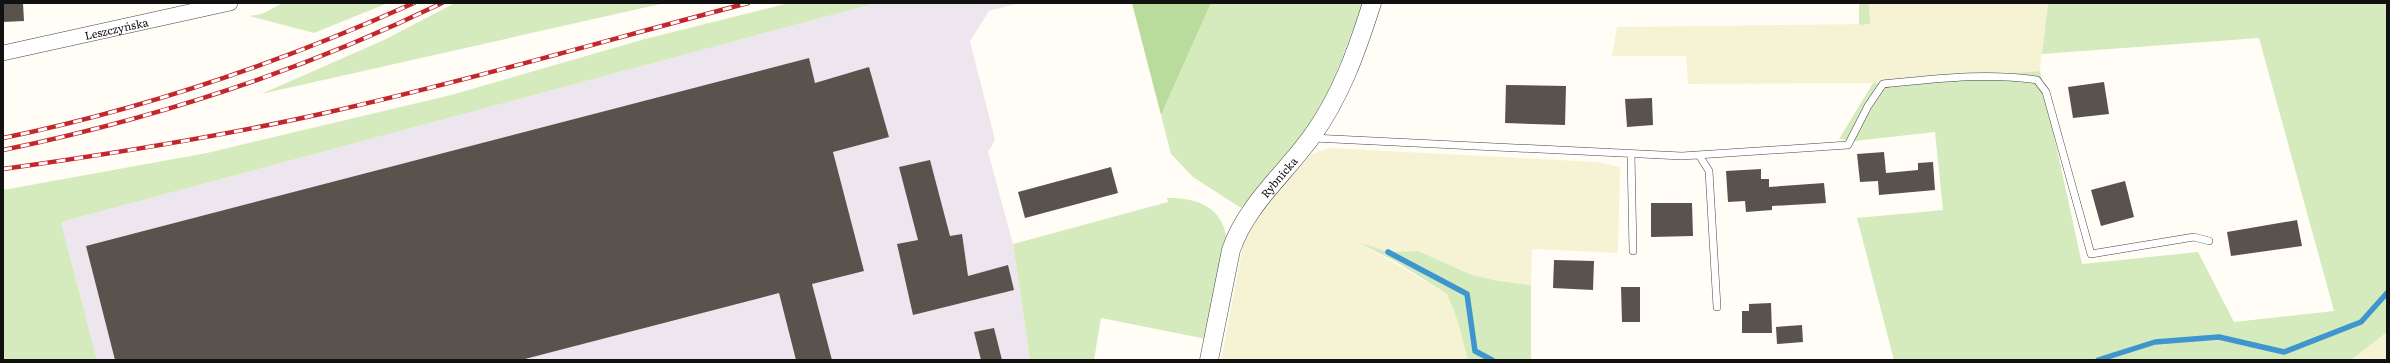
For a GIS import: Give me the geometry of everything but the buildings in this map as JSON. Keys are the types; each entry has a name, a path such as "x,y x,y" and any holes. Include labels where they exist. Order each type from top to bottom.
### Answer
{"street":[{"name":"Rybnicka","path":"1209,360 1231,250 1236,236 1256,202 1311,138 1340,89 1372,3"},
{"name":"Leszczyńska","path":"3,53 222,4"}],"lane":[{"path":"1311,138 1631,154 1699,155 1848,145 1868,106 1883,84 1947,78 2019,77 2037,80 2048,99 2091,254 2194,237 2208,241"},
{"path":"1631,154 1633,251"},
{"path":"1699,155 1709,171 1717,307"}],"shaded area":[{"path":"877,3 1020,3 989,11 970,41 995,140 988,152 1013,244 1030,360 97,360 61,222"},
{"path":"1869,3 2048,3 2040,71 1873,83 1688,84 1686,56 1612,56 1617,27 1870,24"},
{"path":"1329,148 1598,162 1620,167 1618,253 1532,249 1531,285 1499,281 1472,275 1418,251 1388,252 1362,244 1447,294 1457,319 1468,360 1221,360 1243,245 1258,217 1289,178 1312,154"},
{"path":"2387,332 2387,360 2351,360"}],"green space":[{"path":"283,3 388,3 314,33 249,16 262,14"},
{"path":"455,3 665,3 261,94 384,40"},
{"path":"789,3 877,3 61,222 97,360 3,360 3,190 207,153 451,95 645,39"},
{"path":"1132,3 1211,3 1161,115"},
{"path":"1211,3 1363,3 1327,98 1302,138 1241,208 1193,177 1171,154 1161,115"},
{"path":"1859,3 1869,3 1870,24 1859,25"},
{"path":"2048,3 2387,3 2387,332 2351,360 1894,360 1857,218 1943,210 1935,132 1855,141 1839,139 1873,83 2040,71 2082,264 2198,252 2234,322 2334,311 2259,38 2042,54"},
{"path":"1167,198 1177,198 1205,205 1218,217 1223,225 1226,235 1206,339 1101,318 1094,360 1030,360 1013,244 1168,202"},
{"path":"1358,242 1388,252 1418,251 1472,275 1499,281 1531,285 1531,360 1468,360 1457,319 1447,294 1398,263"}],"waterway":[{"path":"1388,252 1467,294 1475,351 1492,360"},
{"path":"2098,360 2155,342 2219,337 2284,352 2361,322 2387,293"}],"railway":[{"path":"3,138 109,113 212,82 314,45 414,3"},
{"path":"3,150 60,138 172,108 227,90 336,50 442,3"},
{"path":"3,169 245,130 325,113 484,74 748,3"}]}
